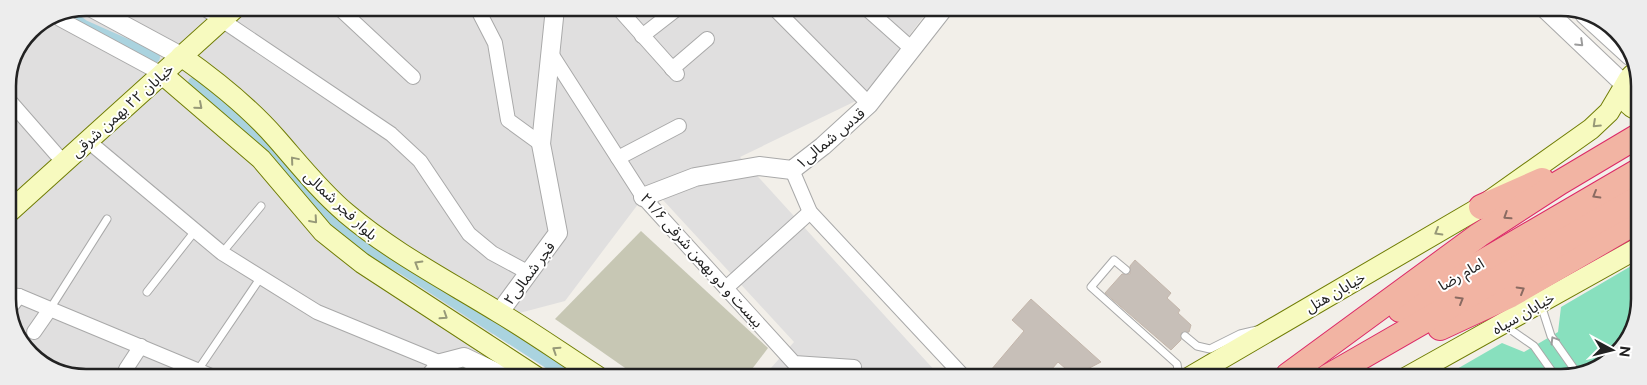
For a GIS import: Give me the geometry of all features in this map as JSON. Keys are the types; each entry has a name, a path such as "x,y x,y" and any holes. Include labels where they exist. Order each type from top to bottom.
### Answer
{"highway":[{"path":"1481,208 1631,139"},
{"path":"1296,369 1479,235 1558,183 1631,140"},
{"name":"امام رضا","path":"1298,369 1631,175"},
{"name":"امام رضا","path":"1341,369 1631,202"},
{"path":"1351,369 1511,295 1631,225"}],"main road":[{"name":"خیابان ۲۲ بهمن شرقی","path":"16,206 226,16"},
{"name":"بلوار فجر شمالی","path":"181,56 210,77 275,136 301,168 344,211 380,241 499,313 585,369"},
{"name":"بلوار فجر شمالی","path":"162,74 261,159 323,232 362,263 524,369"},
{"name":"خیابان هتل","path":"1203,369 1481,208 1591,129 1609,112 1630,80"},
{"path":"1630,81 1625,98 1631,105"},
{"name":"خیابان سپاه","path":"1422,369 1631,252"}],"street":[{"path":"107,16 181,56"},
{"path":"231,16 391,134 420,161 469,234 492,253 529,273"},
{"path":"348,16 413,77"},
{"path":"482,16 495,42 508,120 541,144"},
{"path":"541,144 554,16"},
{"path":"625,16 674,71 707,40"},
{"path":"642,36 668,16"},
{"path":"782,16 869,104"},
{"path":"875,16 912,49"},
{"name":"قدس شمالی۱","path":"643,197 695,177 759,166 792,170 823,146 869,104 938,16"},
{"path":"1554,16 1630,77"},
{"path":"63,21 162,74"},
{"path":"1602,30 1612,40"},
{"name":"بیست و دو بهمن شرقی ۲۱/۶","path":"550,52 643,197 794,363 854,367"},
{"path":"16,108 64,163"},
{"path":"618,158 679,126"},
{"path":"88,141 222,253 317,312 433,369"},
{"name":"فجر شمالی۲","path":"499,313 558,233 541,144"},
{"path":"792,170 810,212 957,369"},
{"path":"726,288 810,212"},
{"path":"16,297 50,308 196,369"},
{"path":"34,332 50,308"},
{"path":"126,369 141,346"},
{"path":"437,369 464,357 489,369"}],"lane":[{"path":"222,253 261,206"},
{"path":"50,308 107,220"},
{"path":"147,292 195,231"},
{"path":"1126,270 1114,260 1091,287 1177,364 1178,369"},
{"path":"199,369 261,277"},
{"path":"1540,303 1551,336 1573,367"},
{"path":"1503,325 1534,346 1550,369"},
{"path":"1185,336 1197,346 1210,349 1240,334 1255,330 1269,330"}],"shaded area":[{"path":"87,16 924,16 862,98 740,157 933,369 770,369 794,342 651,187 565,301 508,316 464,369 87,369 64,365 51,359 37,348 26,334 20,321 16,298 16,82 24,56 40,34 51,26 64,20"},
{"path":"641,231 768,348 752,369 627,369 555,319"}],"green space":[{"path":"1631,266 1631,298 1625,325 1613,345 1599,357 1587,363 1565,369 1457,369 1502,343 1524,352 1558,332 1561,307"},
{"path":"465,362 476,369 447,369 450,366"}],"building":[{"path":"1135,260 1171,293 1167,298 1180,310 1178,313 1191,325 1189,332 1181,333 1181,340 1171,350 1105,293 1122,274 1130,274 1130,266"},
{"path":"1031,299 1101,362 1088,369 1066,369 1058,362 1052,369 992,369 1024,331 1012,320"}],"waterway":[{"path":"73,18 84,26 154,57"},
{"path":"194,83 267,148 335,222 370,251 404,269 558,369"}]}
